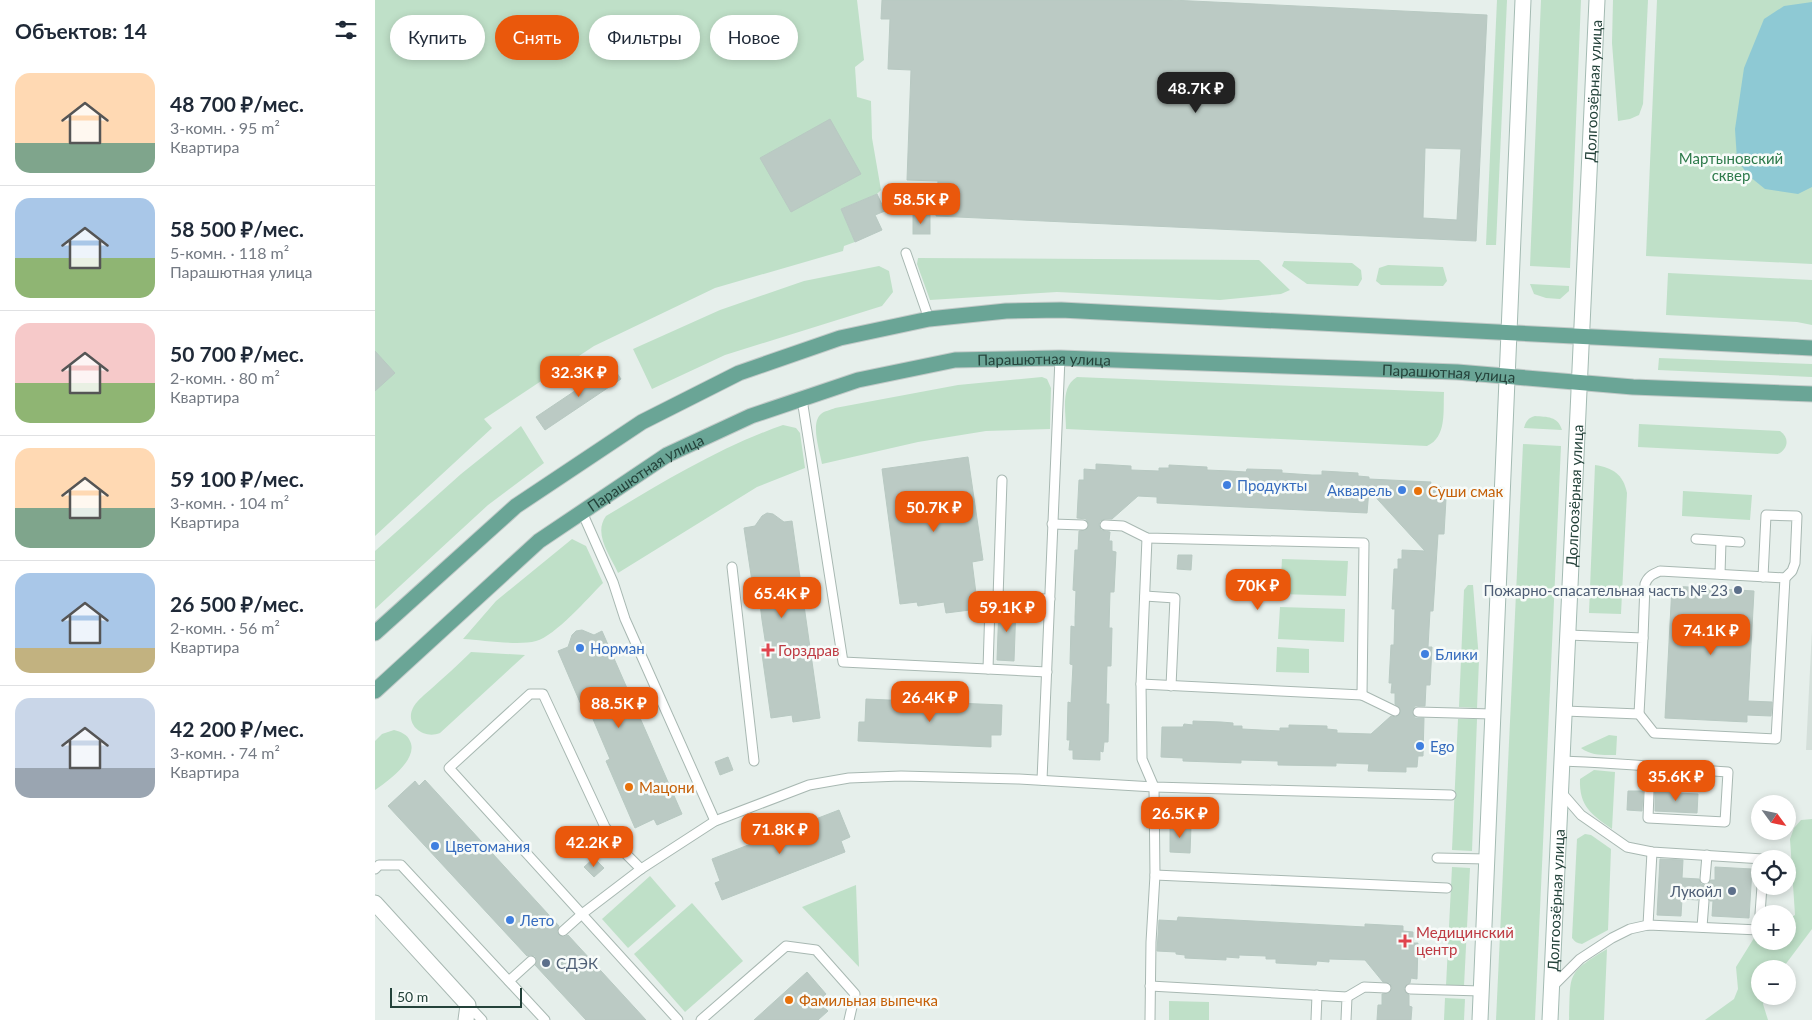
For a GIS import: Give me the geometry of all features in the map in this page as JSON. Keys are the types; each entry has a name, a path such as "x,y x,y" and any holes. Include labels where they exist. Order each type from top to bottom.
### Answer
{"main road":[{"path":"1480,1020 1523,0"},
{"name":"Долгоозёрная улица","path":"1550,1020 1597,0"},
{"path":"375,634 516,506 642,422 739,373 840,338 929,318 1006,311 1061,310 1812,348"},
{"name":"Парашютная улица","path":"375,691 539,541 667,455 751,416 858,380 955,360 1060,358 1457,372 1658,389 1812,394"},
{"path":"375,903 467,1013"}],"lane":[{"path":"906,253 929,318"},
{"path":"1042,780 1060,358"},
{"path":"802,400 843,662 1047,672"},
{"path":"998,598 1002,480"},
{"path":"582,512 613,582 629,627 715,821"},
{"path":"1763,577 1766,515 1797,516 1795,563 1792,571 1785,578 1776,739 1653,733 1639,714 1645,584 1647,579 1661,571 1720,574 1763,577 1785,578"},
{"path":"1052,524 1083,525"},
{"path":"1105,525 1123,526 1147,538 1365,543 1362,695"},
{"path":"1147,538 1141,684 1142,759 1154,787 1155,875 1151,942 1150,1020"},
{"path":"1696,539 1741,542"},
{"path":"1720,574 1721,541"},
{"path":"732,567 754,761"},
{"path":"1145,596 1175,598 1171,686"},
{"path":"988,669 990,605 992,600 998,598 1049,599"},
{"path":"1568,635 1643,638"},
{"path":"1141,684 1362,695 1395,711"},
{"path":"641,869 626,854 605,827 543,694 530,694 449,768 678,1020"},
{"path":"1565,711 1639,714"},
{"path":"1418,712 1493,714"},
{"path":"1562,761 1619,763 1728,772 1725,822 1648,818 1650,767"},
{"path":"563,931 641,869 715,821 809,785 849,778 901,776 1042,780 1154,787 1451,795"},
{"path":"1561,792 1581,815 1627,847 1652,852 1751,858"},
{"path":"1648,924 1652,852"},
{"path":"1705,879 1707,855"},
{"path":"1437,858 1487,859"},
{"path":"375,869 379,866 401,866 545,1020"},
{"path":"1155,875 1447,888"},
{"path":"1703,927 1704,901"},
{"path":"1552,987 1579,959 1630,929 1648,924 1751,930"},
{"path":"701,1020 786,946 816,950 855,994 849,1020"},
{"path":"509,981 531,961"},
{"path":"1150,986 1347,997 1363,987 1386,988"},
{"path":"1410,989 1481,991"},
{"path":"1316,1020 1317,996"},
{"path":"1346,1020 1347,997"},
{"path":"467,1013 482,1020"}],"shaded area":[{"path":"1812,630 1812,750 1806,750"}],"green space":[{"path":"375,0 857,0 864,60 855,67 857,97 871,101 872,138 881,190 877,194 841,209 855,242 844,246 843,251 715,288 594,346 484,419 492,428 375,536"},
{"path":"1497,0 1507,0 1496,245 1486,245"},
{"path":"1541,0 1581,0 1570,268 1530,266"},
{"path":"1613,0 1648,0 1643,104 1639,115 1618,121 1612,43"},
{"name":"Мартыновский сквер","path":"1657,0 1812,0 1812,264 1646,256"},
{"path":"918,258 1259,260 1290,290 1281,294 1220,300 1057,292 930,300 917,264"},
{"path":"1284,261 1352,263 1361,270 1362,279 1358,286 1307,284 1282,266"},
{"path":"1388,265 1443,267 1447,281 1443,286 1381,285 1376,281 1379,268"},
{"path":"879,266 889,271 893,292 882,306 725,355 652,389 633,349 720,310 804,281"},
{"path":"1668,273 1812,280 1812,325 1797,322 1666,315"},
{"path":"1530,284 1569,286 1569,291 1560,299 1546,298 1534,294"},
{"path":"1659,358 1812,364 1812,377 1658,370"},
{"path":"1042,377 1047,379 1051,388 1050,429 986,431 918,442 822,464 816,424 821,414 826,411 958,385"},
{"path":"1077,377 1444,392 1443,423 1438,436 1427,446 1066,429 1066,393 1072,381"},
{"path":"1535,416 1548,417 1555,420 1562,430 1524,428 1528,420"},
{"path":"1639,424 1780,431 1787,443 1778,454 1638,447"},
{"path":"783,425 796,428 800,433 805,468 757,487 618,573 607,552 602,537 602,523 606,516 714,454"},
{"path":"521,426 544,463 488,505 375,609 375,551 461,474"},
{"path":"1523,444 1561,446 1535,1020 1496,1020"},
{"path":"1595,465 1616,473 1623,481 1627,493 1621,614 1589,613"},
{"path":"1683,491 1752,495 1750,520 1682,516"},
{"path":"572,539 586,546 603,583 562,624 544,638 536,641 510,643 463,639 496,601"},
{"path":"1282,559 1348,561 1346,596 1280,594"},
{"path":"1468,585 1473,585 1479,660 1477,708 1459,707 1464,590"},
{"path":"1280,607 1345,609 1344,642 1278,639"},
{"path":"1277,647 1309,649 1309,673 1276,672"},
{"path":"471,652 525,655 440,733 434,735 427,734 416,729 411,719 414,706"},
{"path":"1458,719 1477,719 1472,851 1452,850"},
{"path":"394,730 404,734 409,739 412,748 410,755 401,769 375,790 375,741 382,734"},
{"path":"1609,735 1617,736 1616,755 1593,754 1581,748"},
{"path":"1594,770 1615,772 1612,829 1592,814 1584,803 1580,779"},
{"path":"1812,819 1812,929 1789,960 1751,960 1751,1005 1763,1005 1768,1020 1705,1020 1734,999 1738,989 1736,967 1751,943 1751,950 1796,950 1796,905 1794,905 1794,895 1796,895 1796,850 1791,850 1790,840 1796,840 1796,826 1801,820"},
{"path":"1585,834 1591,835 1611,849 1608,930 1582,944 1572,938 1577,839"},
{"path":"1452,867 1470,868 1464,986 1446,986"},
{"path":"650,876 676,906 628,948 602,919"},
{"path":"856,885 859,967 802,907"},
{"path":"692,903 743,961 685,1012 634,954"},
{"path":"1607,949 1604,1020 1569,1020 1570,993 1573,977 1584,964"},
{"path":"1445,998 1465,999 1464,1020 1444,1020"},
{"path":"1169,1001 1209,1002 1209,1020 1169,1020"}],"water":[{"path":"1812,2 1812,187 1798,194 1765,189 1749,176 1737,160 1735,129 1744,68 1764,19 1784,6"}],"building":[{"path":"882,0 1171,0 1487,15 1476,241 936,216 938,181 907,180 911,70 888,69 890,19 881,19","holes":["1425,148 1461,149 1457,220 1423,218"]},
{"path":"830,119 861,174 791,212 760,158"},
{"path":"877,194 885,211 875,215 882,230 855,242 841,209"},
{"path":"913,215 930,215 930,234 913,234"},
{"path":"375,351 395,373 375,391"},
{"path":"612,366 621,379 545,430 536,417"},
{"path":"968,457 983,560 972,562 978,609 946,613 944,602 918,606 917,602 900,604 882,469"},
{"path":"1096,464 1131,466 1131,470 1159,471 1159,468 1169,468 1169,465 1207,467 1207,470 1246,472 1247,469 1282,470 1282,473 1312,475 1322,475 1322,471 1358,473 1358,476 1369,477 1369,479 1431,482 1430,486 1441,487 1441,499 1446,499 1444,534 1438,534 1433,611 1430,611 1428,647 1432,647 1430,685 1426,685 1425,706 1415,706 1412,711 1415,718 1424,718 1423,756 1418,756 1417,767 1406,767 1406,772 1368,771 1369,764 1336,763 1336,766 1278,765 1278,761 1241,760 1241,763 1183,761 1183,758 1161,757 1162,727 1183,727 1184,724 1193,725 1193,721 1233,723 1233,726 1242,726 1242,729 1280,731 1280,728 1289,728 1289,725 1327,726 1327,729 1337,730 1337,733 1371,734 1391,716 1396,717 1400,714 1400,708 1395,704 1395,693 1391,693 1392,683 1389,683 1391,645 1394,645 1395,609 1392,609 1394,569 1398,569 1398,559 1402,559 1402,550 1425,551 1369,490 1367,513 1157,503 1157,497 1138,496 1112,519 1100,521 1101,530 1110,532 1109,541 1112,541 1112,551 1116,552 1114,592 1110,592 1109,628 1112,628 1111,666 1107,666 1106,704 1109,704 1108,742 1104,742 1103,752 1100,751 1100,760 1073,759 1073,750 1069,750 1070,740 1067,740 1068,702 1071,703 1073,665 1070,664 1071,626 1075,627 1076,591 1073,590 1075,550 1078,550 1079,531 1086,530 1089,525 1086,519 1077,518 1079,480 1084,480 1084,469 1096,470"},
{"path":"767,513 773,514 784,522 792,521 820,718 793,722 792,715 771,718 761,647 766,646 758,587 753,588 744,528 755,526 762,516"},
{"path":"1178,555 1192,555 1191,570 1177,569"},
{"path":"1672,586 1754,591 1748,701 1772,702 1771,716 1747,715 1747,722 1665,718"},
{"path":"999,605 1016,606 1014,661 997,660"},
{"path":"582,630 594,635 602,631 682,814 657,825 654,819 635,828 606,761 610,759 587,705 582,707 558,651 568,647 572,635 576,631"},
{"path":"866,699 1002,705 1001,735 991,735 991,747 858,741 859,722 865,722"},
{"path":"728,757 733,770 720,775 715,762"},
{"path":"425,780 559,926 557,932 559,935 564,937 568,935 646,1020 586,1020 535,965 537,960 535,956 527,956 388,806 415,781 419,786"},
{"path":"1628,791 1643,791 1642,811 1627,810"},
{"path":"1655,792 1698,794 1697,813 1655,811"},
{"path":"839,810 850,837 841,841 845,852 722,900 715,883 720,881 712,859"},
{"path":"1170,825 1191,826 1190,853 1170,852"},
{"path":"594,858 604,868 594,877 584,867"},
{"path":"1660,859 1683,860 1682,878 1699,879 1701,884 1704,885 1708,884 1711,880 1715,880 1715,867 1751,869 1749,918 1712,916 1713,901 1710,901 1708,896 1704,895 1699,897 1698,900 1682,899 1681,916 1657,915"},
{"path":"1178,917 1365,927 1365,924 1403,926 1403,931 1413,932 1413,943 1418,943 1417,979 1411,978 1410,983 1404,988 1405,992 1409,995 1409,1006 1412,1007 1411,1020 1377,1020 1378,1005 1382,1005 1382,994 1389,993 1392,988 1390,983 1383,982 1365,960 1329,959 1329,962 1317,961 1316,965 1276,963 1276,959 1266,959 1266,956 1239,955 1239,958 1226,957 1226,960 1185,958 1185,955 1176,954 1176,952 1157,951 1159,920 1177,921"},
{"path":"807,972 826,994 818,1001 828,1011 818,1020 754,1020"}],"place":[{"name":"Продукты","path":"1227,485"},
{"name":"Акварель","path":"1402,490"},
{"name":"Суши смак","path":"1418,491"},
{"name":"Пожарно-спасательная часть № 23","path":"1738,590"},
{"name":"Норман","path":"580,648"},
{"name":"Горздрав","path":"768,650"},
{"name":"Блики","path":"1425,654"},
{"name":"Ego","path":"1420,746"},
{"name":"Мацони","path":"629,787"},
{"name":"Цветомания","path":"435,846"},
{"name":"Лукойл","path":"1732,891"},
{"name":"Лето","path":"510,920"},
{"name":"Медицинский центр","path":"1405,941"},
{"name":"СДЭК","path":"546,963"},
{"name":"Фамильная выпечка","path":"789,1000"}]}
